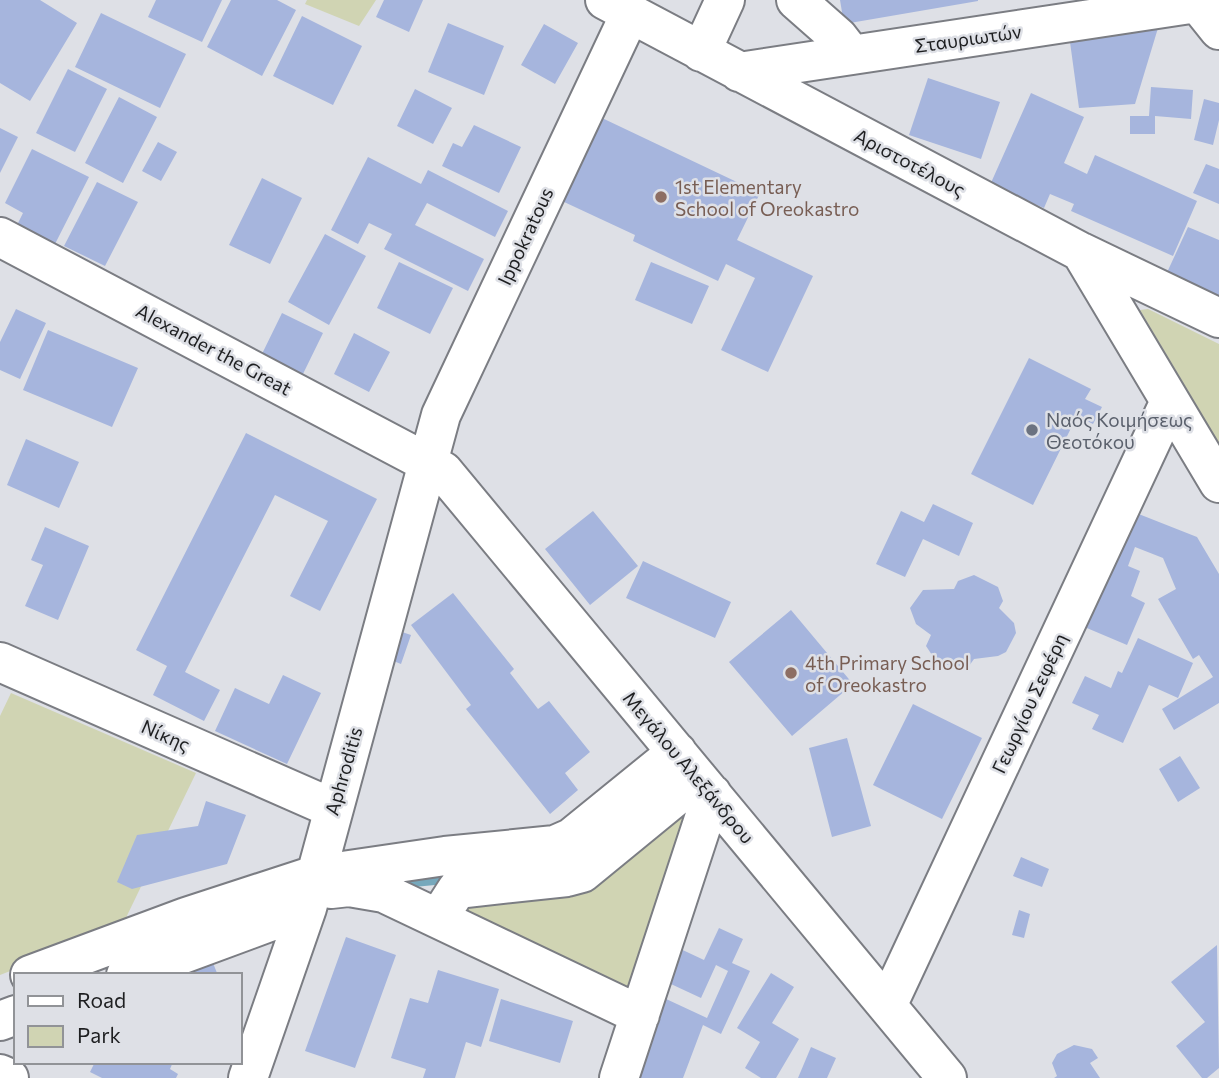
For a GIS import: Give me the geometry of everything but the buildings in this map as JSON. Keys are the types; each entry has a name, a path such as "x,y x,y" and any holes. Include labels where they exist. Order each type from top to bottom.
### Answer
{"street":[{"path":"701,52 725,0"},
{"path":"796,0 838,37 852,55"},
{"name":"Αριστοτέλους","path":"631,4 701,52 738,72 1081,252 1219,318"},
{"name":"Ippokratous","path":"428,461 441,415 631,4"},
{"name":"Σταυριωτών","path":"738,72 1204,11"},
{"name":"Alexander the Great","path":"0,237 428,461"},
{"path":"1081,252 1219,483"},
{"name":"Γεωργίου Σεφέρη","path":"888,1004 1170,401"},
{"name":"Μεγάλου Αλεξάνδρου","path":"428,461 456,484 947,1078"},
{"name":"Aphroditis","path":"248,1078 311,891 418,506 428,461"},
{"name":"Νίκης","path":"0,662 332,808"},
{"path":"35,973 186,917 311,891 446,856 555,845 696,775"},
{"path":"439,918 457,888 567,877 582,873 696,775"},
{"path":"619,1078 640,1015 696,775"},
{"path":"130,973 311,891 349,887 384,893 640,1015"},
{"path":"0,1074 9,1078"}],"green space":[{"path":"307,0 376,0 359,26 305,4"},
{"path":"1148,309 1219,344 1219,443 1140,310"},
{"path":"11,693 196,773 121,928 0,975 0,716"},
{"path":"679,809 693,814 636,992 463,910 469,901"}],"waterway":[{"path":"398,884 450,879"}],"place":[{"name":"1st Elementary School of Oreokastro","path":"661,197"},
{"name":"Ναός Κοιμήσεως Θεοτόκου","path":"1032,430"},
{"name":"4th Primary School of Oreokastro","path":"791,673"}]}
